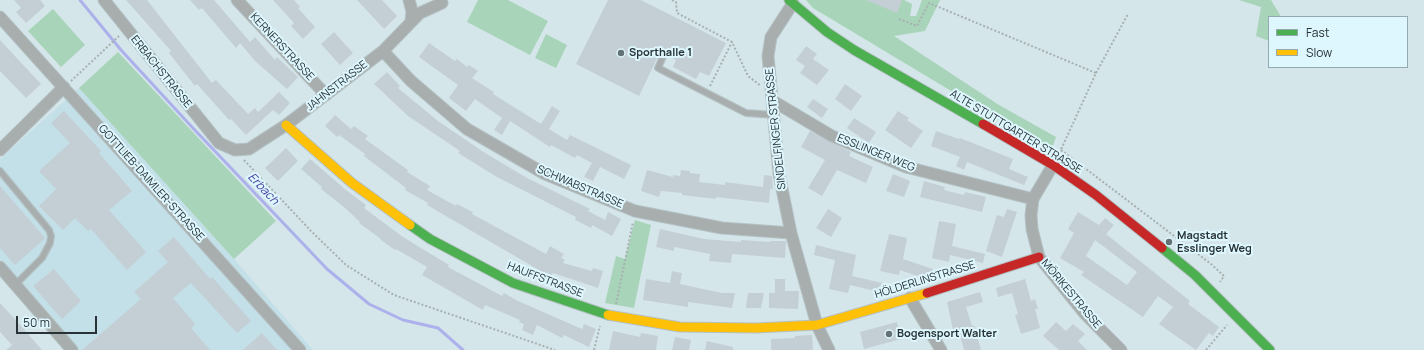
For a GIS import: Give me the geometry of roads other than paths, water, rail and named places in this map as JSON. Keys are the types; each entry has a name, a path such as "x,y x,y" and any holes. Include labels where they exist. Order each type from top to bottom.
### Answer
{"street":[{"name":"ERBACHSTRASSE","path":"104,0 219,143 235,150"},
{"name":"KERNERSTRASSE","path":"237,0 326,95"},
{"path":"409,0 412,11 411,21"},
{"name":"JAHNSTRASSE","path":"235,150 249,149 286,125 382,51 420,13 444,1"},
{"name":"SINDELFINGER STRASSE","path":"791,2 771,37 768,56 779,174 792,233 817,325 829,350"},
{"name":"ALTE STUTTGARTER STRASSE","path":"791,2 827,32 854,50 1053,166 1137,227 1214,292 1270,350"},
{"name":"GOTTLIEB-DAIMLER-STRASSE","path":"0,17 300,350"},
{"name":"SCHWABSTRASSE","path":"382,51 411,81 467,129 545,174 635,211 722,228 792,233"},
{"path":"0,150 64,87"},
{"name":"ESSLINGER WEG","path":"773,99 832,136 906,167 1033,199"},
{"name":"HAUFFSTRASSE","path":"286,125 352,183 430,239 513,283 604,314 680,327 756,328 817,325"},
{"name":"MÖRIKESTRASSE","path":"1053,166 1033,199 1031,215 1032,229 1039,256 1085,314 1121,350"},
{"name":"HÖLDERLINSTRASSE","path":"817,325 910,298 1039,256"},
{"path":"0,267 72,350"},
{"path":"910,298 941,350"}],"lane":[{"path":"665,52 658,68 707,92 746,114 774,115"},
{"path":"0,170 49,230 51,236 50,243 42,258 15,285"}],"waterway":[{"name":"Erbach","path":"80,0 121,50 327,269 369,304 403,320 438,328 463,350"}],"place":[{"name":"Sporthalle 1","path":"621,53"},
{"name":"Magstadt Esslinger Weg","path":"1169,242"},
{"name":"Bogensport Walter","path":"889,334"}]}
